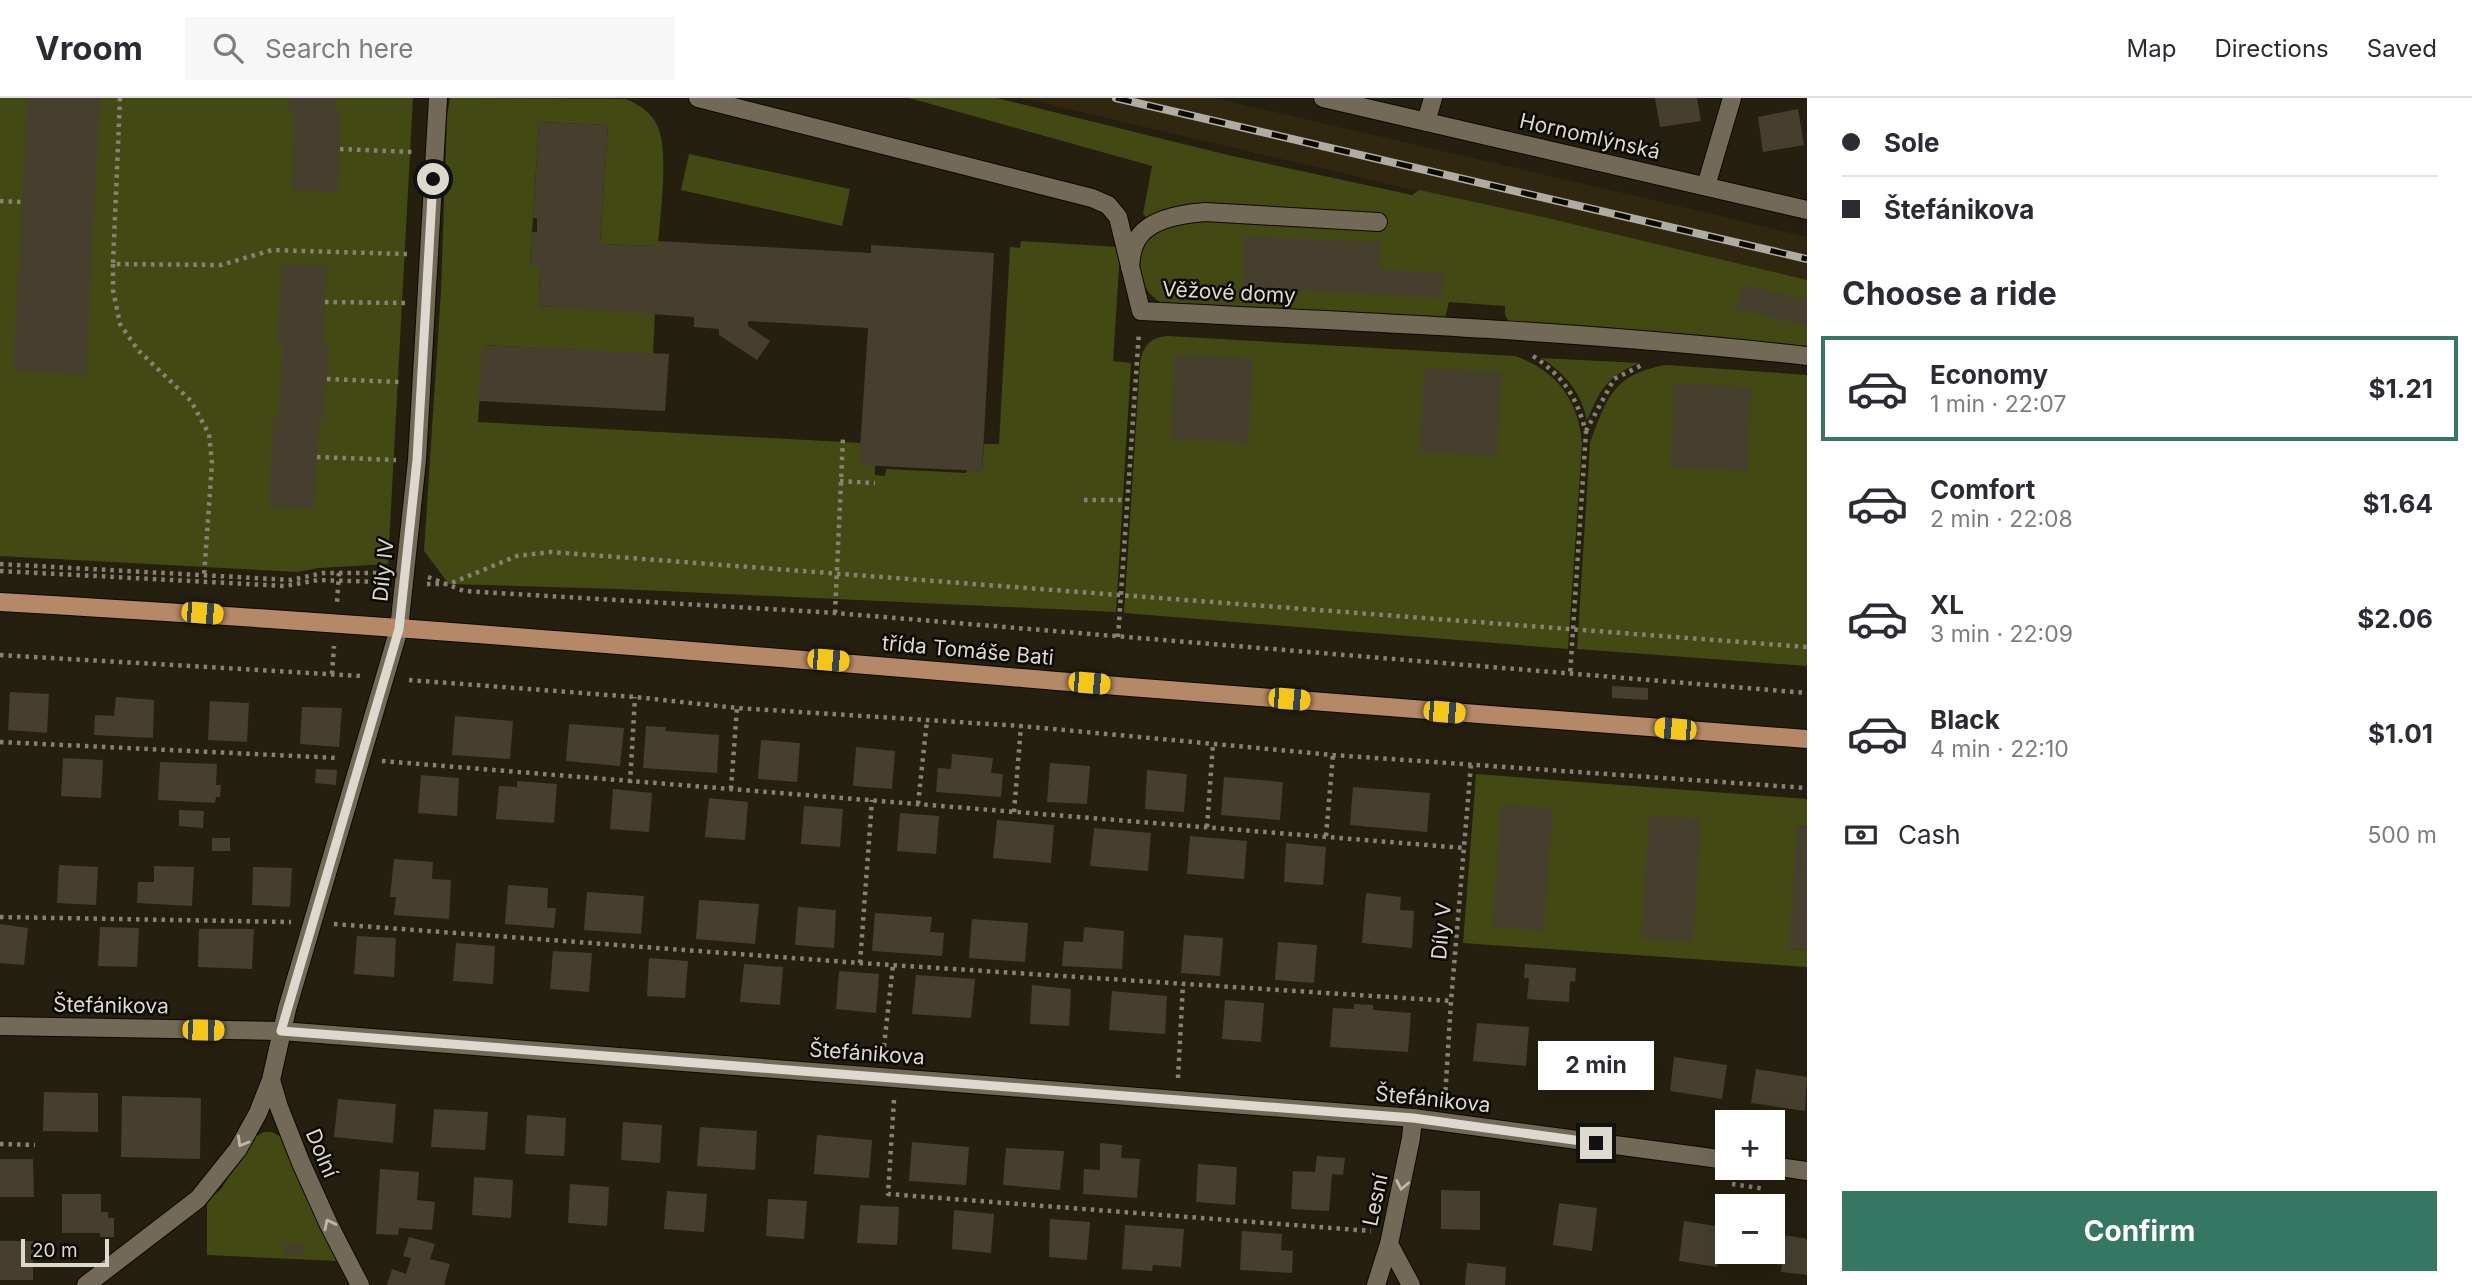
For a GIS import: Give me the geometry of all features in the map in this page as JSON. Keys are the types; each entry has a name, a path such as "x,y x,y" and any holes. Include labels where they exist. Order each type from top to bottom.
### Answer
{"main road":[{"name":"třída Tomáše Bati","path":"0,602 202,613 1807,739"}],"street":[{"name":"Díly IV","path":"281,1031 399,629 417,460 438,98"},
{"name":"Věžové domy","path":"698,98 1092,198 1108,205 1118,217 1141,310 1502,330 1689,343 1807,356"},
{"name":"Hornomlýnská","path":"1323,98 1807,210"},
{"path":"1426,122 1433,98"},
{"path":"1706,186 1732,98"},
{"path":"1130,267 1134,244 1142,233 1179,214 1205,212 1378,222"},
{"name":"Štefánikova","path":"0,1026 281,1031 1413,1118 1715,1158"},
{"name":"Dolní","path":"281,1031 271,1080 279,1107 329,1225 360,1285"},
{"path":"86,1285 198,1199 238,1149 258,1113 271,1080"},
{"name":"Lesní","path":"1411,1285 1391,1238 1413,1118"},
{"path":"1785,1168 1807,1171"},
{"path":"1376,1285 1391,1238"}],"path":[{"path":"120,98 113,290 120,324 138,350 191,401 209,434 212,463 204,583"},
{"path":"340,149 435,153"},
{"path":"0,201 22,202"},
{"path":"113,264 221,265 272,250 429,255"},
{"path":"326,302 426,304"},
{"path":"1118,637 1141,310"},
{"path":"1521,350 1553,369 1580,410 1586,432 1570,675"},
{"path":"1586,432 1614,379 1649,361"},
{"path":"327,379 421,383"},
{"path":"835,613 843,438"},
{"path":"317,457 417,460"},
{"path":"840,481 875,483"},
{"path":"1084,500 1126,500"},
{"path":"0,571 285,586 318,580 444,584 517,556 551,552 1807,647"},
{"path":"0,565 291,580 306,575 339,573 332,674"},
{"path":"422,574 464,591 835,613 1807,693"},
{"path":"0,655 332,674 635,697 737,708 1021,726 1333,755 1807,788"},
{"path":"631,783 635,697"},
{"path":"731,789 737,708"},
{"path":"918,804 927,720"},
{"path":"1014,811 1021,726"},
{"path":"0,742 360,759 631,783 1464,848"},
{"path":"1207,827 1213,744"},
{"path":"1326,836 1333,755"},
{"name":"Díly V","path":"1445,1100 1471,764"},
{"path":"860,963 872,800"},
{"path":"0,917 314,922 860,963 1451,1001"},
{"path":"883,1056 893,965"},
{"path":"1178,1079 1183,984"},
{"path":"894,1099 888,1194 1391,1238"},
{"path":"0,1144 35,1145"}],"shaded area":[{"path":"1021,98 1214,98 1704,212 1807,237 1807,282"}],"green space":[{"path":"0,98 413,98 388,564 318,568 297,572 0,556"},
{"path":"450,98 626,99 652,117 658,127 663,153 658,246 600,244 608,125 539,122 530,265 540,266 539,306 655,313 653,354 483,345 478,422 861,443 875,466 875,475 885,476 886,469 966,473 967,470 982,471 984,444 999,444 1010,247 1020,248 1021,241 1118,247 1120,251 1113,361 1131,363 1116,612 620,589 449,584 424,551"},
{"path":"909,98 997,98 1228,155 1412,195 1419,190 1807,280 1807,346 1510,324 1505,315 1505,306 1449,302 1445,318 1172,309 1148,291 1140,270 1141,246 1147,218 1143,214 1152,166"},
{"path":"689,154 850,189 842,226 681,190"},
{"path":"1168,336 1515,356 1542,369 1563,389 1570,401 1580,428 1582,444 1568,649 1124,613 1140,363 1148,344 1156,338"},
{"path":"1541,358 1639,363 1619,373 1606,385 1587,421 1577,393 1558,370"},
{"path":"1666,365 1807,375 1807,666 1577,649 1590,443 1615,390 1635,375"},
{"path":"1476,774 1807,799 1807,827 1798,826 1790,949 1807,950 1807,967 1463,943"},
{"path":"264,1132 272,1132 281,1137 339,1261 207,1255 207,1201 221,1189 253,1138"}],"building":[{"path":"27,98 100,98 86,375 13,371"},
{"path":"289,98 337,98 336,114 341,113 338,192 292,190 294,111 289,113"},
{"path":"1655,98 1697,98 1701,121 1660,127"},
{"path":"1798,109 1804,145 1763,152 1758,117"},
{"path":"539,122 608,125 600,244 658,246 658,241 871,253 871,245 994,253 982,471 859,465 868,328 748,321 748,326 770,341 757,360 719,335 719,329 694,327 694,317 539,306 540,266 530,266 532,232 537,232 537,218 533,218"},
{"path":"1244,236 1381,242 1379,269 1444,273 1442,298 1242,287"},
{"path":"281,264 327,266 323,343 329,344 324,420 319,420 314,509 269,507 273,417 278,417 283,341 277,342"},
{"path":"1742,285 1807,299 1807,326 1736,309"},
{"path":"482,345 669,354 665,411 478,401"},
{"path":"1175,354 1253,358 1248,443 1170,439"},
{"path":"1424,368 1502,372 1497,456 1420,452"},
{"path":"1674,383 1752,387 1747,471 1670,467"},
{"path":"1612,686 1648,688 1648,700 1612,698"},
{"path":"10,692 49,694 47,733 8,730"},
{"path":"116,697 154,700 153,738 94,735 95,715 114,716"},
{"path":"210,701 249,703 247,742 208,740"},
{"path":"302,707 342,708 339,747 300,744"},
{"path":"455,716 513,721 510,759 452,755"},
{"path":"569,724 624,728 620,766 566,761"},
{"path":"646,726 666,727 665,731 719,735 717,773 643,768"},
{"path":"761,740 800,743 797,782 758,779"},
{"path":"856,747 895,751 892,789 853,786"},
{"path":"952,754 993,758 991,773 1003,774 1001,797 936,792 938,768 951,769"},
{"path":"63,758 103,760 101,798 61,796"},
{"path":"160,762 217,764 216,785 221,785 220,797 216,797 215,803 158,800"},
{"path":"1050,763 1090,766 1087,804 1047,802"},
{"path":"316,769 337,770 336,785 315,783"},
{"path":"1147,770 1187,774 1184,812 1145,809"},
{"path":"421,775 459,778 457,816 418,813"},
{"path":"1224,777 1283,782 1280,820 1221,815"},
{"path":"517,781 557,784 554,823 496,819 499,786 517,787"},
{"path":"1353,787 1430,793 1427,832 1350,825"},
{"path":"613,789 652,793 649,832 610,829"},
{"path":"709,798 748,802 745,840 705,837"},
{"path":"1501,804 1553,808 1544,931 1492,927"},
{"path":"804,806 843,809 840,847 801,844"},
{"path":"179,810 204,811 203,828 179,826"},
{"path":"900,813 939,816 936,854 897,851"},
{"path":"1649,815 1701,819 1693,942 1641,938"},
{"path":"997,820 1054,825 1051,863 993,858"},
{"path":"1797,826 1807,827 1807,950 1789,949"},
{"path":"1094,828 1151,833 1148,871 1090,866"},
{"path":"1190,836 1247,841 1244,879 1187,874"},
{"path":"212,838 230,838 230,851 212,851"},
{"path":"1286,843 1326,847 1323,885 1284,882"},
{"path":"394,859 433,862 432,879 451,880 449,919 394,915 396,897 390,897"},
{"path":"59,865 98,867 96,905 57,903"},
{"path":"154,866 194,867 192,906 137,903 138,882 154,882"},
{"path":"253,867 292,868 290,907 252,905"},
{"path":"508,885 548,888 547,908 556,908 554,928 505,924"},
{"path":"587,892 644,896 641,934 584,930"},
{"path":"1366,893 1401,897 1400,910 1414,911 1412,948 1362,943"},
{"path":"699,900 759,904 755,944 696,939"},
{"path":"798,907 836,910 834,948 795,945"},
{"path":"875,913 932,917 930,932 944,933 942,956 872,951"},
{"path":"972,919 1028,923 1025,962 969,958"},
{"path":"0,924 28,928 24,965 0,963"},
{"path":"100,927 139,928 137,967 98,966"},
{"path":"1084,927 1124,931 1122,969 1062,966 1064,941 1083,942"},
{"path":"199,929 254,929 252,969 198,967"},
{"path":"1184,935 1223,938 1220,976 1181,973"},
{"path":"357,936 396,938 394,977 354,974"},
{"path":"1278,942 1317,945 1314,983 1275,980"},
{"path":"456,943 495,946 493,984 453,981"},
{"path":"553,951 592,953 589,992 550,989"},
{"path":"649,958 688,961 685,998 647,996"},
{"path":"744,964 783,967 780,1005 740,1002"},
{"path":"1525,964 1576,968 1575,982 1570,981 1569,1002 1527,999 1529,978 1524,978"},
{"path":"839,971 879,974 876,1013 836,1009"},
{"path":"916,975 975,979 971,1018 912,1014"},
{"path":"1032,985 1071,989 1069,1026 1030,1024"},
{"path":"1112,991 1167,996 1165,1034 1109,1030"},
{"path":"1225,1000 1264,1003 1261,1042 1222,1039"},
{"path":"1354,1004 1373,1005 1373,1010 1411,1013 1408,1052 1330,1047 1333,1008 1354,1009"},
{"path":"1477,1023 1529,1027 1526,1066 1473,1061"},
{"path":"1591,1046 1644,1053 1640,1087 1587,1078"},
{"path":"1674,1057 1727,1065 1722,1099 1670,1091"},
{"path":"1756,1069 1807,1077 1805,1111 1751,1103"},
{"path":"44,1092 98,1093 98,1132 43,1131"},
{"path":"122,1096 201,1098 200,1159 121,1157"},
{"path":"338,1099 396,1104 393,1143 334,1137"},
{"path":"434,1109 488,1112 485,1150 431,1147"},
{"path":"527,1115 566,1118 564,1156 525,1154"},
{"path":"623,1122 662,1125 660,1163 621,1160"},
{"path":"700,1127 757,1131 755,1170 697,1166"},
{"path":"817,1135 872,1140 869,1178 814,1174"},
{"path":"912,1142 969,1147 966,1185 909,1181"},
{"path":"1100,1143 1122,1145 1121,1158 1140,1159 1137,1198 1083,1194 1084,1169 1100,1170"},
{"path":"1006,1148 1064,1151 1060,1190 1003,1185"},
{"path":"1317,1156 1345,1158 1343,1175 1332,1174 1329,1211 1291,1209 1293,1171 1315,1172"},
{"path":"0,1159 33,1159 34,1197 0,1197"},
{"path":"1198,1164 1237,1167 1235,1205 1196,1202"},
{"path":"380,1169 419,1172 417,1200 435,1202 432,1230 399,1228 398,1235 376,1234"},
{"path":"474,1177 513,1180 511,1218 472,1215"},
{"path":"570,1184 609,1187 607,1226 568,1223"},
{"path":"1441,1190 1480,1191 1480,1230 1441,1229"},
{"path":"667,1191 707,1194 704,1232 664,1229"},
{"path":"62,1194 101,1194 101,1212 108,1212 108,1218 114,1218 114,1237 100,1237 100,1233 62,1233"},
{"path":"768,1199 807,1201 804,1239 766,1236"},
{"path":"1559,1203 1597,1208 1592,1251 1553,1245"},
{"path":"860,1205 899,1207 897,1245 857,1243"},
{"path":"954,1210 994,1214 991,1253 952,1249"},
{"path":"1050,1219 1090,1222 1087,1260 1049,1257"},
{"path":"1684,1221 1715,1226 1717,1267 1679,1261"},
{"path":"1125,1225 1184,1229 1181,1267 1153,1265 1152,1271 1122,1269"},
{"path":"1242,1231 1282,1234 1281,1250 1293,1251 1292,1273 1240,1270"},
{"path":"1785,1235 1807,1239 1807,1275 1781,1272 1782,1265 1774,1264 1785,1264"},
{"path":"409,1237 435,1244 430,1259 450,1264 444,1285 387,1285 392,1269 406,1274 411,1258 403,1256"},
{"path":"0,1241 33,1241 33,1280 0,1280"},
{"path":"285,1244 304,1244 303,1256 284,1255"},
{"path":"1467,1263 1506,1267 1505,1285 1465,1285"}],"railway":[{"path":"1116,98 1807,259"}],"route":[{"path":"433,179 417,460 399,629 281,1031 1413,1118 1596,1143"}]}
